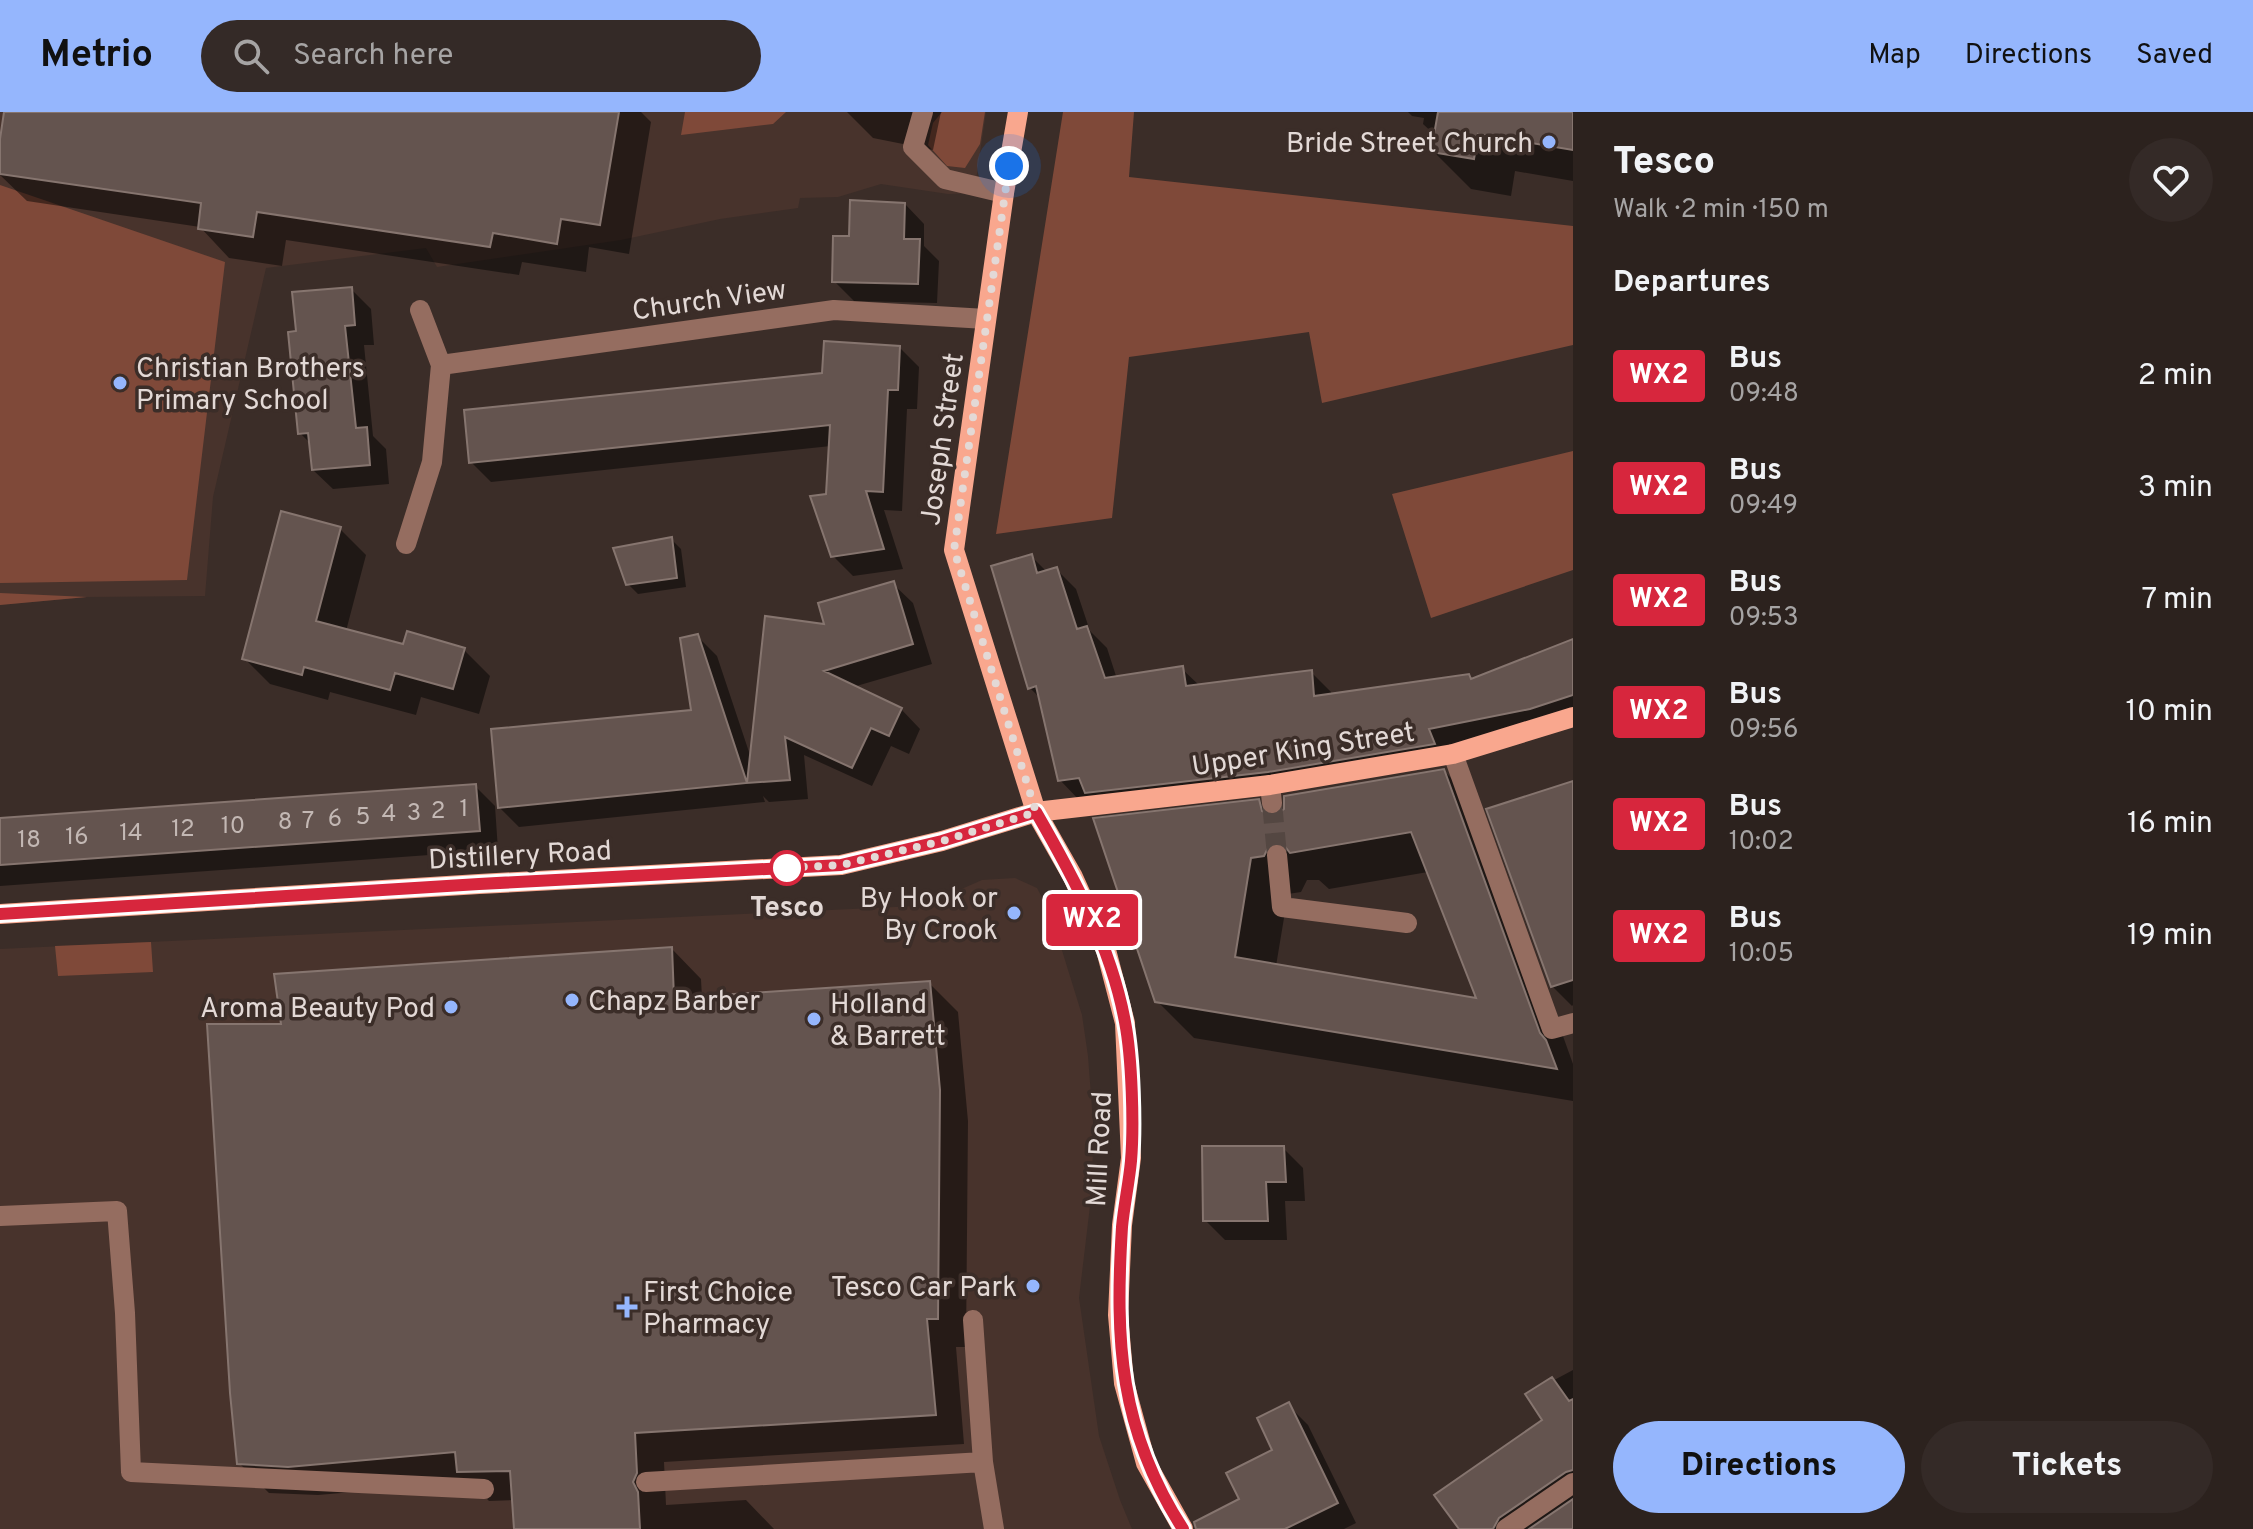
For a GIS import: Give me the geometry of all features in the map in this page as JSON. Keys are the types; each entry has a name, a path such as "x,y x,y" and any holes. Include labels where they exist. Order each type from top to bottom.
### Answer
{"main road":[{"name":"Joseph Street","path":"1018,112 954,550 1036,812"},
{"name":"Upper King Street","path":"1036,812 1271,794 1453,754 1573,717"},
{"name":"Distillery Road","path":"0,914 841,865 942,841 1036,812"},
{"name":"Mill Road","path":"1036,812 1073,877 1106,950 1125,1023 1131,1158 1122,1225 1118,1315 1124,1383 1146,1463 1183,1529"},
{"name":"Mill Road","path":"1165,1500 1176,1529"}],"street":[{"path":"923,112 913,147 945,179 1004,193"},
{"path":"406,544 432,462 441,365 420,310"},
{"name":"Church View","path":"441,365 834,310 986,319"},
{"path":"1453,754 1552,1029 1573,1023"},
{"path":"1277,855 1282,907 1407,923"},
{"path":"0,1216 117,1211 125,1313 131,1472 484,1489"},
{"path":"973,1320 983,1462 994,1529"},
{"path":"646,1482 983,1462"},
{"path":"1506,1529 1573,1483"}],"shaded area":[{"name":"Christian Brothers Primary School","path":"0,112 986,112 974,193 948,194 881,184 838,197 800,198 798,208 720,219 621,240 437,267 426,248 266,268 213,497 205,596 87,597 0,605"},
{"path":"685,112 786,112 773,124 681,135"},
{"path":"942,112 985,112 980,144 965,168 947,166 928,145 933,123"},
{"path":"1063,112 1134,112 1129,177 1573,226 1573,345 1322,403 1309,332 1129,357 1112,518 996,534"},
{"path":"0,185 225,262 187,580 0,583"},
{"path":"1573,451 1573,570 1431,618 1392,494"},
{"path":"0,593 87,597 0,605"},
{"path":"1015,878 1037,888 1051,915 1082,1015 1094,1135 1090,1206 1079,1298 1099,1436 1132,1529 0,1529 0,949 937,905 957,891 982,880"},
{"path":"151,942 153,972 58,976 55,946"}],"building":[{"path":"4,112 619,112 600,225 561,219 557,244 493,233 490,247 257,212 253,237 198,229 201,203 0,174"},
{"name":"Bride Street Church","path":"1438,112 1573,112 1573,150 1478,134 1474,159 1431,152"},
{"path":"850,200 905,203 904,239 920,239 918,284 832,282 833,236 849,236"},
{"path":"352,287 355,325 345,326 356,428 367,427 370,465 312,470 308,433 298,434 288,332 296,331 292,292"},
{"path":"824,341 900,346 898,390 888,390 883,492 866,491 884,549 831,557 810,496 826,494 830,425 469,463 464,410 822,373"},
{"path":"281,511 341,527 316,621 403,644 407,631 465,648 453,689 395,673 390,690 304,667 302,675 242,659"},
{"path":"672,537 677,578 626,585 613,548"},
{"path":"1032,554 1037,573 1057,567 1077,629 1087,626 1105,678 1183,666 1186,686 1312,670 1314,696 1469,674 1471,679 1573,639 1573,695 1530,709 1429,729 1435,744 1268,772 1085,793 1079,778 1058,781 1036,686 1028,689 991,566"},
{"path":"894,581 913,644 824,671 902,708 889,736 871,728 852,768 785,737 790,780 747,783 765,616 824,624 818,603"},
{"path":"698,634 747,783 498,808 491,729 691,710 680,638"},
{"path":"1444,769 1540,1033 1546,1040 1557,1069 1155,1002 1093,818 1259,799 1262,811 1274,816 1284,809 1284,796","holes":["1411,832 1476,998 1235,957 1251,858 1264,856 1270,844 1283,844 1290,853"]},
{"path":"1573,781 1573,980 1551,987 1486,809"},
{"path":"476,784 480,831 0,865 0,818"},
{"name":"Tesco","path":"672,947 674,998 930,981 940,1090 938,1319 927,1319 936,1415 635,1433 637,1473 633,1482 638,1492 640,1529 514,1529 510,1471 457,1472 455,1452 288,1467 237,1464 207,1024 281,1024 274,974"},
{"path":"1202,1146 1284,1146 1286,1182 1266,1182 1268,1221 1203,1221"},
{"path":"1552,1377 1569,1401 1573,1399 1573,1470 1499,1518 1493,1529 1459,1529 1434,1495 1542,1420 1525,1394"},
{"path":"1289,1402 1338,1503 1285,1529 1196,1529 1194,1522 1239,1499 1226,1473 1272,1450 1257,1418"},
{"path":"1573,1499 1573,1529 1529,1529"}],"tunnel":[{"path":"1272,803 1277,855"}],"bus line":[{"name":"WX2","path":"0,914 841,865 942,841 1036,812 1073,877 1106,950 1125,1023 1131,1158 1122,1225 1118,1315 1124,1383 1146,1463 1183,1529"}],"place":[{"name":"Bride Street Church","path":"1549,142"},
{"name":"Christian Brothers Primary School","path":"120,383"},
{"name":"Tesco","path":"787,868"},
{"name":"By Hook or By Crook","path":"1014,913"},
{"name":"Chapz Barber","path":"572,1000"},
{"name":"Aroma Beauty Pod","path":"451,1007"},
{"name":"Holland & Barrett","path":"814,1019"},
{"name":"Tesco Car Park","path":"1033,1286"},
{"name":"First Choice Pharmacy","path":"627,1307"}],"route":[{"path":"787,868 781,868 841,865 942,841 1036,812 954,550 1009,166"}]}
